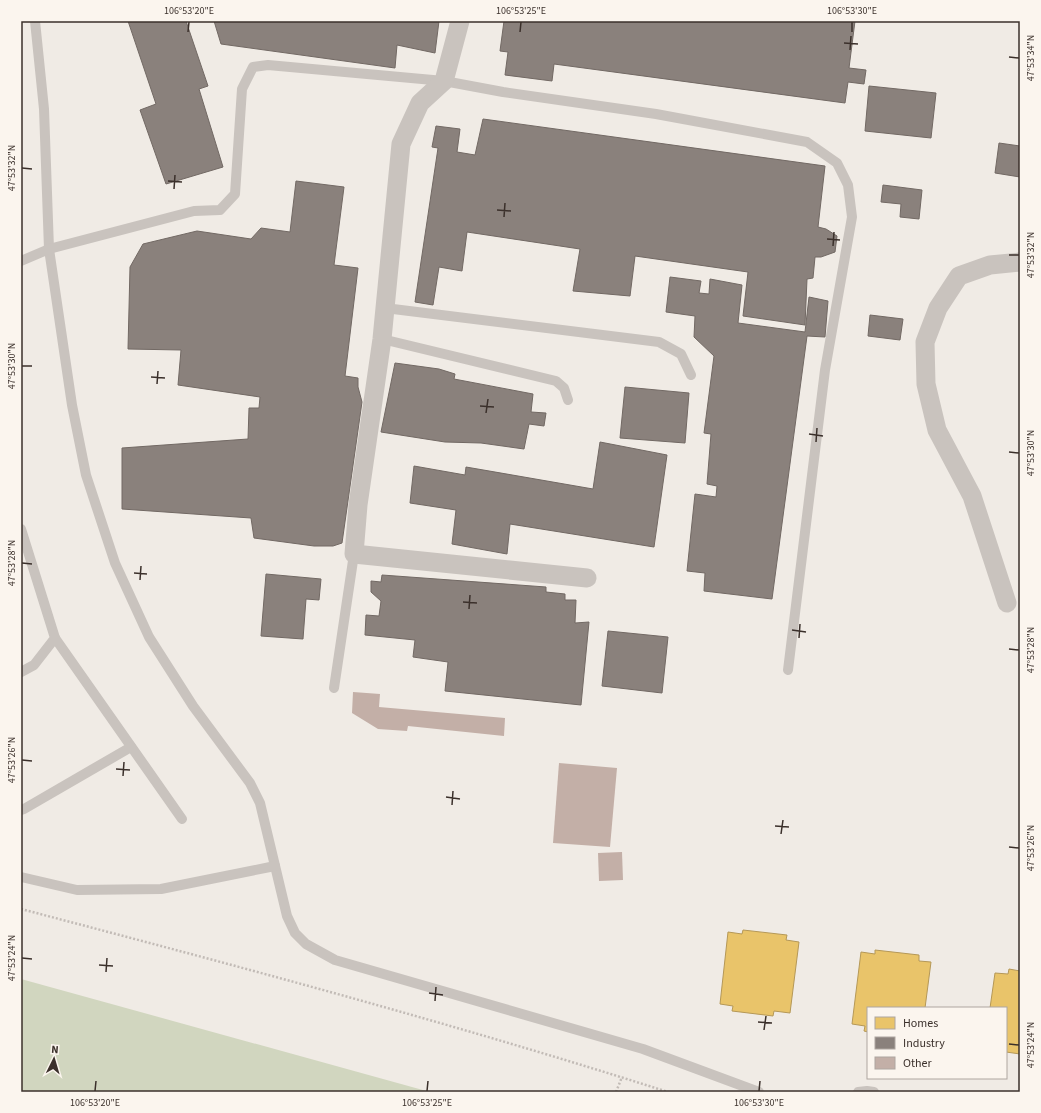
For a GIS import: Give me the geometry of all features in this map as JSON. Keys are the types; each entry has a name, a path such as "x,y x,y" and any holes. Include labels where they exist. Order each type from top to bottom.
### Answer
{"street":[{"path":"460,21 444,81 420,103 401,144 382,339 358,505 354,554 586,578"},
{"path":"1007,603 972,496 937,430 926,384 925,342 938,308 959,276 990,265 1020,262"}],"lane":[{"path":"35,21 44,109 49,249 72,405 86,476 115,563 149,637 194,706 250,783 260,803 287,916 295,933 306,944 335,960 643,1049 759,1092"},
{"path":"21,261 49,249 194,211 220,210 235,194 242,89 253,67 268,66 444,81 503,92 656,114 807,142 837,163 848,185 852,217 825,370 788,670"},
{"path":"385,308 659,342 681,354 691,375"},
{"path":"382,339 556,381 564,388 568,400"},
{"path":"21,529 55,638 182,819"},
{"path":"334,688 354,554"},
{"path":"21,672 34,665 55,638"},
{"path":"21,810 132,747"},
{"path":"21,877 77,890 161,889 275,866"},
{"path":"858,1092 874,1092"}],"path":[{"path":"21,909 449,1026 668,1092"},
{"path":"616,1092 622,1077"}],"green space":[{"path":"21,979 430,1092 21,1092"}],"building: Homes":[{"path":"743,930 787,935 786,940 799,942 790,1013 774,1011 773,1016 732,1011 733,1006 720,1004 728,932 742,934"},
{"path":"875,950 919,955 919,961 931,962 925,1007 867,1007 867,1032 864,1031 865,1026 852,1024 861,952 875,954"},
{"path":"1009,969 1020,971 1020,1054 1007,1052 1007,1007 990,1007 995,973 1008,974"}],"building: Industry":[{"path":"128,21 186,21 208,86 199,89 223,167 166,184 140,110 156,104"},
{"path":"214,21 439,21 435,53 397,45 395,68 221,44"},
{"path":"504,21 855,21 849,68 866,70 864,84 848,82 845,103 554,64 552,81 505,75 508,52 500,51"},
{"path":"869,86 936,93 931,138 865,131"},
{"path":"483,119 825,166 818,227 826,229 837,236 835,252 821,257 815,257 813,278 807,279 805,325 743,316 748,272 635,256 630,296 573,291 580,249 467,232 462,271 439,267 433,305 415,302 438,148 432,147 436,126 460,129 457,152 475,155"},
{"path":"999,143 1020,146 1020,177 995,173"},
{"path":"296,181 344,187 334,265 358,268 345,376 358,378 358,387 362,402 342,543 333,546 314,546 254,538 251,518 122,509 122,448 248,439 249,408 259,408 260,397 178,385 181,350 128,349 130,267 143,244 197,231 251,239 261,228 290,232"},
{"path":"883,185 922,190 919,219 900,217 901,204 881,202"},
{"path":"670,277 701,281 699,293 709,294 710,279 742,285 738,323 805,332 809,297 828,301 825,337 807,336 772,599 704,591 705,573 687,571 695,494 716,497 717,486 707,484 711,434 704,433 714,356 694,337 695,316 666,312"},
{"path":"870,315 903,319 900,340 868,336"},
{"path":"395,363 439,369 455,374 454,379 533,394 531,412 546,413 544,426 529,424 524,449 481,443 445,442 381,432"},
{"path":"625,387 689,393 685,443 620,438"},
{"path":"600,442 667,455 654,547 510,524 507,554 452,544 456,510 410,503 414,466 465,475 466,467 593,489"},
{"path":"266,574 321,579 319,600 306,599 303,639 261,636"},
{"path":"382,575 546,587 546,592 565,594 565,600 576,600 575,623 589,622 581,705 445,691 448,662 413,657 415,640 365,635 366,615 379,616 381,601 371,592 371,581 381,582"},
{"path":"608,631 668,637 662,693 602,686"}],"building: Other":[{"path":"353,692 380,694 379,707 505,718 504,736 408,726 407,731 378,729 352,713"},
{"path":"559,763 617,768 610,847 553,843"},
{"path":"622,852 623,880 599,881 598,853"}]}
